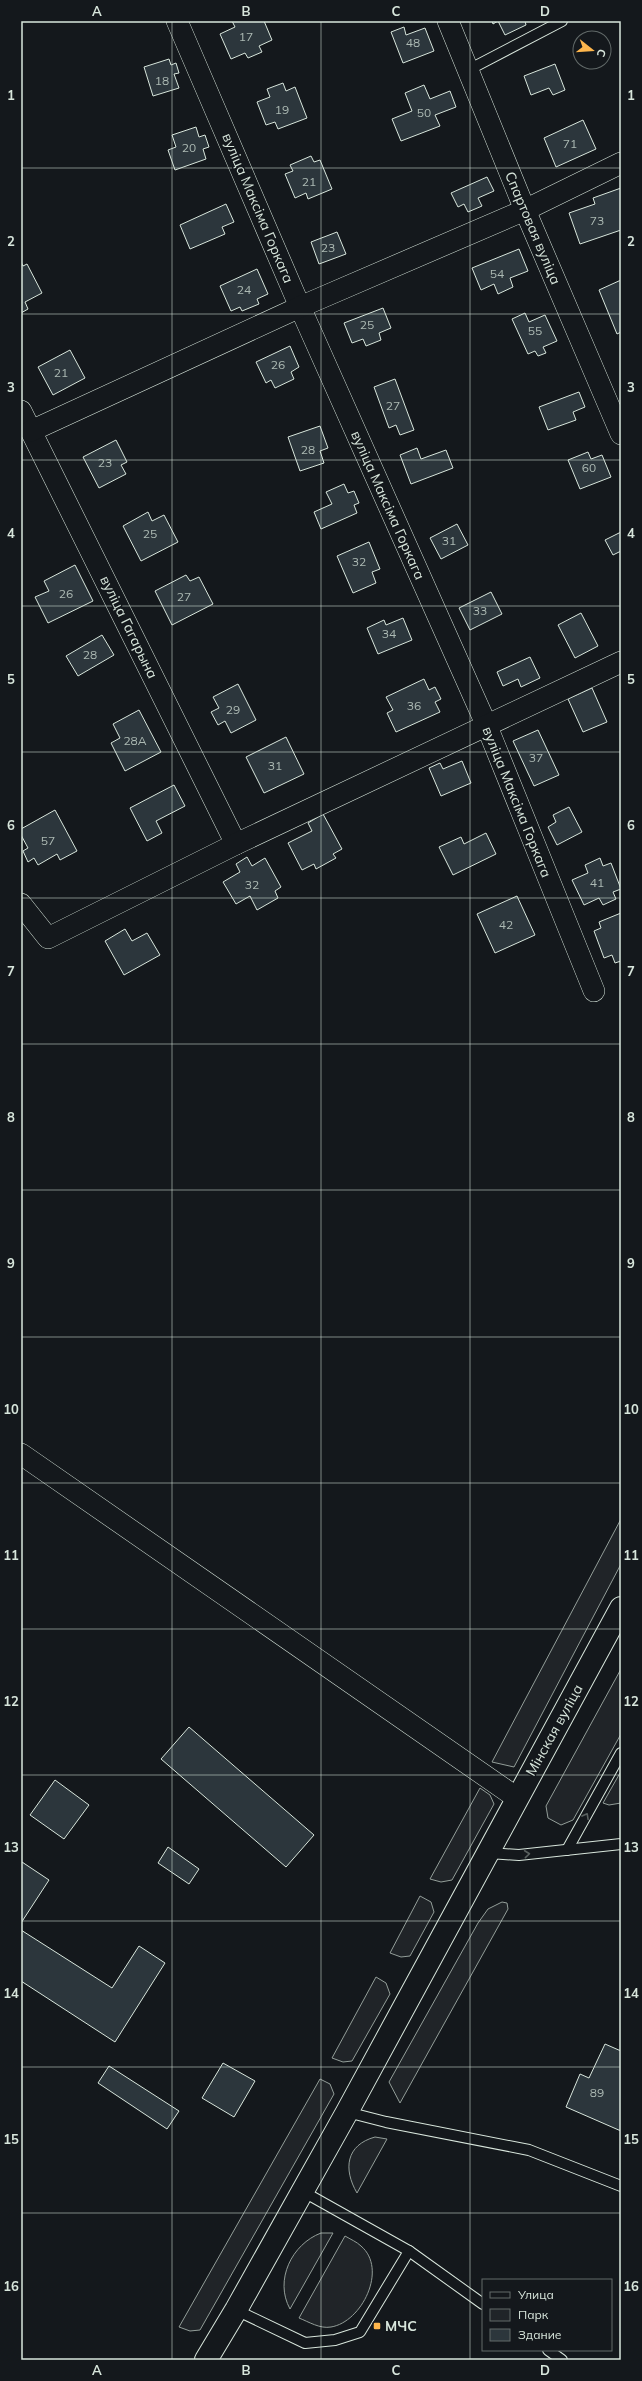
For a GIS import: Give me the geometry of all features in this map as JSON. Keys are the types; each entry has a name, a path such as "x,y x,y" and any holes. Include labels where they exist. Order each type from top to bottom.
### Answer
{"street":[{"name":"вуліца Максіма Горкага","path":"177,21 300,307 486,724 594,991"},
{"name":"Спартовая вуліца","path":"448,21 525,210 621,434"},
{"path":"31,430 300,307 525,210 621,163"},
{"name":"вуліца Гагарына","path":"21,411 236,844"},
{"path":"21,904 48,938 236,844 486,724 621,662"},
{"path":"21,1454 517,1798"},
{"name":"Мінская вуліца","path":"206,2360 236,2310 347,2112 621,1608"}],"lane":[{"path":"474,67 562,21"},
{"path":"567,1850 621,1753"},
{"path":"489,1853 519,1855 621,1844"},
{"path":"347,2112 386,2122 529,2150 621,2186"},
{"path":"302,2191 409,2251 482,2303"},
{"path":"236,2310 305,2344 335,2340 360,2332 409,2251"},
{"path":"549,2351 562,2360"}],"green space":[{"path":"621,1519 621,1564 514,1767 492,1762"},
{"path":"621,1669 621,1734 573,1820 561,1825 548,1818 546,1806"},
{"path":"620,1773 621,1803 609,1805 603,1803"},
{"path":"480,1788 490,1795 494,1804 452,1880 441,1882 430,1879"},
{"path":"420,1896 431,1902 434,1912 410,1956 401,1957 390,1953"},
{"path":"502,1902 507,1903 508,1909 400,2103 389,2082 478,1923 488,1909"},
{"path":"376,1977 386,1983 390,1994 352,2061 343,2062 332,2058"},
{"path":"320,2079 330,2084 334,2094 200,2330 190,2331 179,2327"},
{"path":"375,2137 387,2139 357,2193 350,2175 350,2159 358,2146"},
{"path":"321,2233 333,2233 290,2309 284,2286 285,2275 289,2264 294,2254 302,2245"},
{"path":"345,2236 361,2246 369,2256 372,2268 372,2280 368,2293 353,2315 342,2323 331,2327 319,2326 299,2318"}],"building":[{"path":"232,21 264,21 272,40 259,46 262,52 248,58 245,53 231,59 220,34 235,27"},
{"path":"498,21 525,21 526,25 505,35"},
{"path":"404,27 406,35 425,28 434,51 403,63 391,32"},
{"path":"169,59 171,65 176,63 179,73 174,74 179,88 153,96 144,67"},
{"path":"555,64 565,90 553,95 549,88 531,95 524,76"},
{"path":"283,83 286,91 295,87 307,118 278,129 275,122 266,125 257,102 270,97 267,89"},
{"path":"424,85 430,99 450,91 456,107 435,115 440,126 401,141 392,119 412,111 405,93"},
{"path":"583,120 596,149 556,167 544,138"},
{"path":"196,127 199,137 205,135 209,147 203,149 206,159 175,170 168,150 176,147 172,135"},
{"path":"311,156 314,162 320,160 332,189 308,199 306,193 295,198 285,174 293,171 290,165"},
{"path":"487,177 494,191 478,198 482,206 468,212 464,204 458,207 451,193"},
{"path":"621,188 621,230 580,244 569,213 595,204 593,198"},
{"path":"226,204 234,222 222,227 225,234 190,249 180,225"},
{"path":"337,232 346,254 319,264 311,242"},
{"path":"519,249 528,271 510,278 513,287 498,294 494,284 481,290 472,268"},
{"path":"21,262 23,266 27,264 42,293 25,302 28,309 21,313"},
{"path":"257,269 268,294 257,299 259,304 242,311 240,307 231,311 220,286"},
{"path":"621,280 621,332 617,334 599,290"},
{"path":"383,308 391,328 379,333 381,340 366,346 363,339 352,343 344,323"},
{"path":"525,313 529,322 545,315 557,341 543,347 546,353 538,356 535,351 528,354 512,319"},
{"path":"290,346 299,367 291,372 294,379 275,388 271,380 266,383 256,362"},
{"path":"70,350 85,378 53,395 38,367"},
{"path":"395,379 414,430 400,435 396,425 389,428 374,387"},
{"path":"579,392 585,407 573,412 576,420 548,430 539,407"},
{"path":"320,426 328,448 320,451 324,463 300,471 288,437"},
{"path":"116,440 127,462 121,465 126,474 99,488 83,457"},
{"path":"417,448 421,459 446,450 453,468 411,484 400,455"},
{"path":"588,452 591,459 602,455 611,477 580,489 568,460"},
{"path":"344,484 348,493 354,491 359,503 354,505 357,513 321,529 314,512 332,504 326,492"},
{"path":"148,512 152,521 164,515 178,542 141,561 123,526"},
{"path":"457,524 468,545 441,559 430,538"},
{"path":"621,532 621,551 613,555 605,540"},
{"path":"369,542 380,569 372,572 376,583 353,593 337,556"},
{"path":"75,565 93,601 48,623 35,597 49,591 44,581"},
{"path":"186,575 190,581 199,577 213,604 172,625 155,591"},
{"path":"491,592 502,614 470,630 459,608"},
{"path":"581,613 598,646 575,658 558,625"},
{"path":"403,618 412,640 378,654 367,628 384,620 386,625"},
{"path":"102,635 114,655 78,676 66,656"},
{"path":"530,657 540,678 521,687 518,679 503,686 497,672"},
{"path":"424,679 429,690 435,687 441,699 435,702 440,712 396,732 387,713 393,710 386,697"},
{"path":"238,684 256,720 231,733 225,721 218,725 211,712 219,708 213,697"},
{"path":"592,688 607,722 583,732 568,699"},
{"path":"139,710 161,752 125,771 111,743 120,738 113,724"},
{"path":"538,730 559,775 534,786 513,741"},
{"path":"286,737 304,774 264,793 246,757"},
{"path":"462,761 471,783 441,796 429,768 440,763 443,769"},
{"path":"174,785 185,806 156,821 162,833 147,841 130,808"},
{"path":"569,807 582,832 557,845 548,827 556,822 553,815"},
{"path":"55,810 77,851 60,860 57,854 38,865 34,858 28,862 23,851 28,848 21,835 21,829"},
{"path":"323,814 342,849 333,854 336,858 316,869 314,864 302,870 288,843 312,831 308,823"},
{"path":"486,833 496,854 453,875 439,847 461,837 464,844"},
{"path":"247,857 252,866 265,858 281,887 275,891 278,898 257,910 250,896 236,904 223,882 240,872 236,864"},
{"path":"600,858 603,866 611,863 621,889 613,892 616,899 603,905 599,898 584,905 572,880 588,873 585,865"},
{"path":"517,896 535,935 495,953 477,914"},
{"path":"621,913 621,961 615,963 612,955 604,958 594,931 601,928 599,922"},
{"path":"125,929 132,941 147,933 160,955 124,975 105,941"},
{"path":"189,1727 314,1835 286,1867 161,1759"},
{"path":"55,1780 89,1805 64,1839 30,1815"},
{"path":"168,1847 199,1869 189,1884 158,1863"},
{"path":"22,1862 49,1880 21,1923 21,1865"},
{"path":"21,1930 112,1988 139,1946 165,1963 115,2042 21,1981"},
{"path":"605,2044 621,2051 621,2131 566,2107 580,2074 589,2078"},
{"path":"223,2063 255,2081 234,2117 202,2098"},
{"path":"109,2066 179,2111 167,2129 98,2083"}],"place":[{"name":"МЧС","path":"377,2326"}]}
